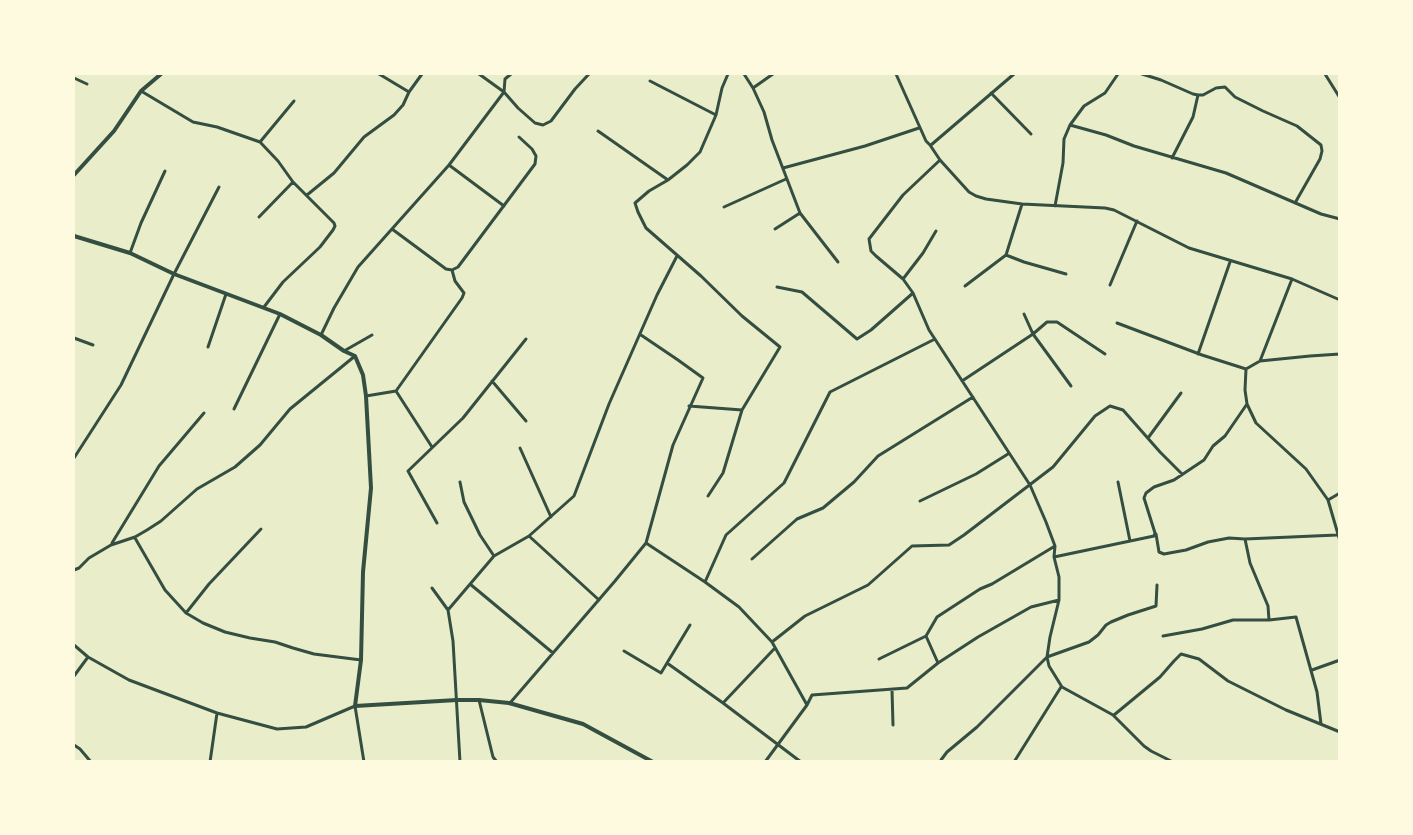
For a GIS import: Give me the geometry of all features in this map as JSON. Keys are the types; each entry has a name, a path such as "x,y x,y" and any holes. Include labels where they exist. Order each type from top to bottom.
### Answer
{"street":[{"path":"74,175 114,131 141,91 161,74"},
{"path":"380,74 409,92"},
{"path":"307,196 334,173 364,137 394,116 422,74"},
{"path":"479,74 504,92 535,123 543,125 551,121 574,89 589,74"},
{"path":"321,335 358,267 449,165 504,92 505,79 511,74"},
{"path":"708,495 723,473 742,410 780,347 742,316 646,228 636,203 649,191 669,180 700,152 716,115 722,88 728,74"},
{"path":"744,74 764,112 800,213 838,262"},
{"path":"753,88 773,74"},
{"path":"896,74 926,141 969,192 976,196 1022,204 1114,210 1189,248 1292,279 1340,300"},
{"path":"930,145 1014,74"},
{"path":"1055,206 1064,140 1070,125 1084,106 1105,93 1118,74"},
{"path":"1142,74 1198,95 1225,87 1235,97 1297,126 1321,145 1320,159 1295,203"},
{"path":"1325,74 1340,98"},
{"path":"74,78 87,84"},
{"path":"650,81 716,115"},
{"path":"141,91 193,122 217,127 260,142 293,182 334,223 333,230 320,247 283,282 264,307"},
{"path":"991,93 1031,135"},
{"path":"1172,158 1192,117 1198,95"},
{"path":"260,142 294,102"},
{"path":"1070,125 1226,173 1321,214 1340,219"},
{"path":"783,168 865,146 919,128"},
{"path":"598,131 669,180"},
{"path":"392,229 446,269 452,270 458,267 535,164 536,156 532,149 519,137"},
{"path":"940,160 903,195 869,238 872,250 903,279 914,293 929,330 1030,485 1046,522 1055,546 1054,557 1059,577 1059,600 1047,657 1049,666 1062,687 1113,715 1144,746 1173,762"},
{"path":"449,165 504,206"},
{"path":"129,253 165,171"},
{"path":"724,207 786,179"},
{"path":"259,217 293,182"},
{"path":"74,458 122,385 174,274 219,187"},
{"path":"965,286 1006,255 1022,204"},
{"path":"775,229 800,213"},
{"path":"1110,285 1137,221"},
{"path":"903,279 936,231"},
{"path":"74,236 129,253 174,274 264,307 321,335 355,356 363,375 366,396 371,488 363,572 361,660 355,706 364,762"},
{"path":"448,610 494,556 529,536 574,496 609,404 677,255"},
{"path":"1006,255 1066,274"},
{"path":"1198,354 1230,261"},
{"path":"366,396 396,391 462,298 464,293 455,281 452,270"},
{"path":"1260,361 1292,279"},
{"path":"777,287 802,292 857,339 914,293"},
{"path":"208,347 226,294"},
{"path":"234,409 280,314"},
{"path":"1024,314 1033,334 1071,386"},
{"path":"962,381 1033,334 1047,322 1057,322 1105,354"},
{"path":"1118,323 1198,354 1246,369 1260,361 1340,354"},
{"path":"344,351 372,335"},
{"path":"509,703 646,543 673,445 703,378 641,335"},
{"path":"74,338 93,345"},
{"path":"437,524 408,471 463,418 526,339"},
{"path":"705,582 726,535 784,483 830,393 935,339"},
{"path":"74,570 111,545 135,537 160,521 197,489 235,467 260,445 290,409 355,356"},
{"path":"1246,369 1246,404 1256,423 1306,469 1328,500 1340,541"},
{"path":"492,381 526,421"},
{"path":"396,391 432,447"},
{"path":"1148,438 1181,393"},
{"path":"752,559 797,519 823,508 854,482 878,456 973,397"},
{"path":"1246,404 1225,436 1213,446 1204,460 1174,480 1154,487 1146,493 1144,498 1159,552 1164,554 1186,550 1229,538 1337,535"},
{"path":"689,406 742,410"},
{"path":"772,642 805,616 868,585 912,546 949,545 1053,466 1095,416 1110,406 1123,410 1182,474"},
{"path":"111,545 159,466 204,413"},
{"path":"520,448 551,517"},
{"path":"920,501 976,474 1009,454"},
{"path":"460,482 464,502 480,536 494,556"},
{"path":"1118,482 1130,541"},
{"path":"1328,500 1340,493"},
{"path":"186,613 209,584 261,529"},
{"path":"1054,557 1151,537 1155,532"},
{"path":"529,536 599,600"},
{"path":"135,537 165,590 186,613 203,623 225,632 275,642 314,654 361,660"},
{"path":"1245,539 1250,563 1268,606 1269,620"},
{"path":"646,543 739,607 772,642 807,705"},
{"path":"879,659 926,636 937,617 980,589 1055,546"},
{"path":"470,584 553,653"},
{"path":"942,762 947,752 977,727 1047,657 1089,642 1111,622 1156,606 1157,585"},
{"path":"432,588 448,610 453,641 460,762"},
{"path":"765,762 812,695 907,688 938,663 978,637 1031,607 1059,600"},
{"path":"1163,636 1233,621 1269,620 1296,616 1312,670 1321,724"},
{"path":"624,651 661,673 690,625"},
{"path":"926,636 938,663"},
{"path":"74,645 88,657 129,680 218,713 277,729 306,727 355,706 479,700 509,703 583,724 653,762"},
{"path":"723,703 775,648"},
{"path":"1113,715 1160,677 1181,654 1199,660 1228,681 1286,710 1340,732"},
{"path":"74,676 88,657"},
{"path":"1312,670 1340,660"},
{"path":"667,663 801,762"},
{"path":"1014,762 1062,687"},
{"path":"892,690 893,725"},
{"path":"479,700 493,757 497,762"},
{"path":"210,762 218,713"},
{"path":"74,745 91,762"}]}
